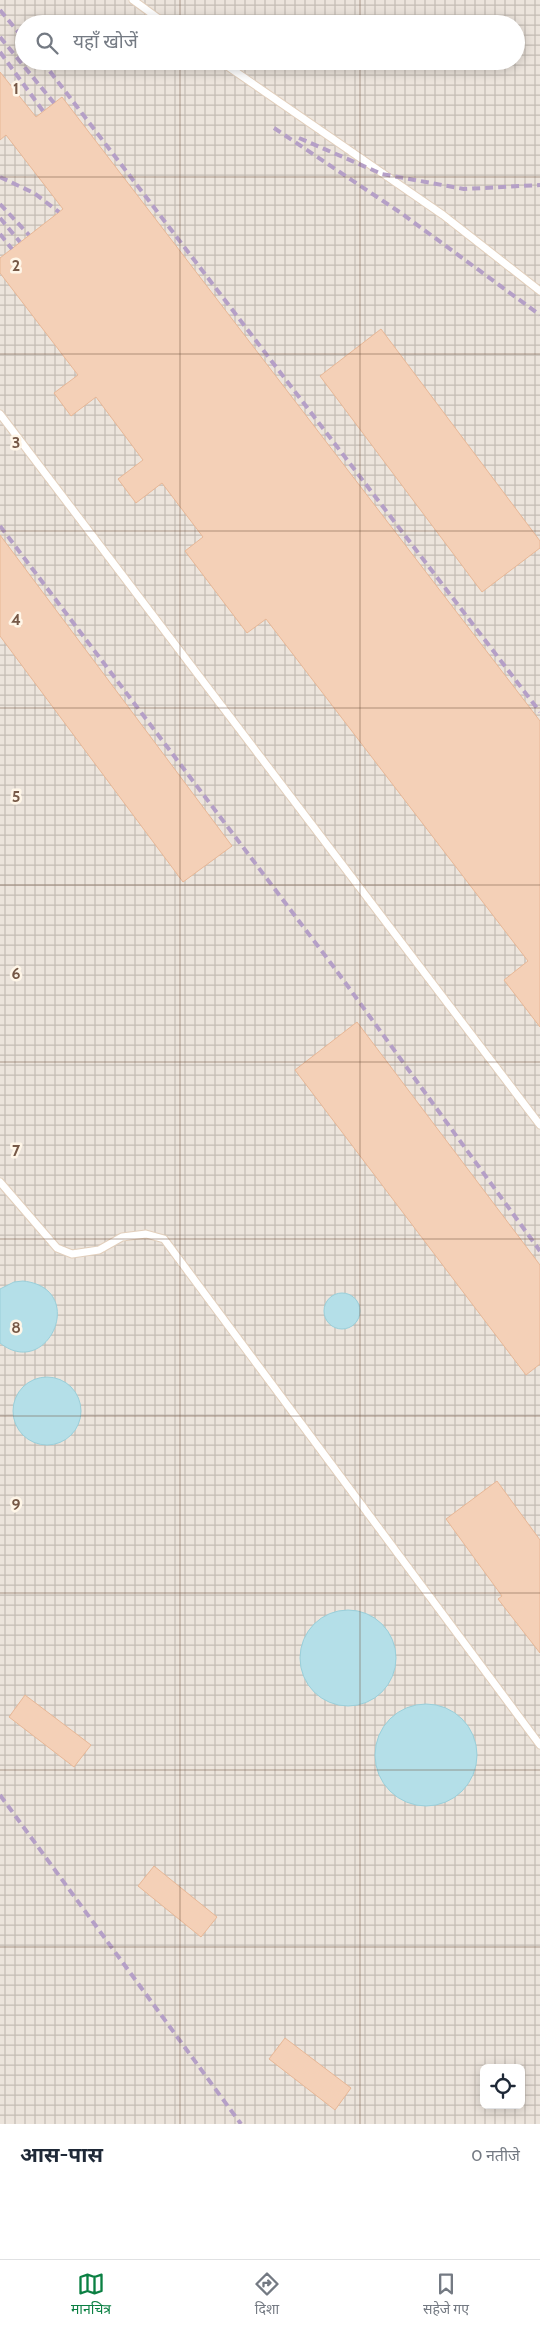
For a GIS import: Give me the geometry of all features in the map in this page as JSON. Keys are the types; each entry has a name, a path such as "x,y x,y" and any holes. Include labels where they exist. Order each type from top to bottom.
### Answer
{"lane":[{"path":"133,0 154,15"},
{"path":"233,70 443,215 540,290"},
{"path":"0,414 540,1126"},
{"path":"0,1182 57,1248 72,1254 99,1250 122,1237 146,1234 164,1239 540,1745"}],"shaded area":[{"path":"0,0 540,0 540,2124 0,2124"}],"water":[{"path":"23,1281 43,1287 54,1299 57,1314 54,1329 46,1342 33,1350 17,1352 0,1343 0,1289 14,1282"},
{"path":"342,1293 349,1294 355,1298 359,1304 359,1318 355,1324 349,1328 342,1329 335,1328 329,1324 325,1318 324,1311 325,1304 329,1298 335,1294"},
{"path":"54,1377 66,1383 75,1392 81,1404 79,1424 71,1435 54,1445 40,1445 23,1435 15,1424 13,1404 23,1387 34,1379"},
{"path":"348,1610 366,1614 382,1624 392,1640 396,1658 392,1676 382,1692 366,1702 348,1706 330,1702 314,1692 304,1676 300,1658 304,1640 314,1624 330,1614"},
{"path":"426,1704 446,1708 462,1719 473,1735 477,1755 473,1775 462,1791 446,1802 426,1806 406,1802 390,1791 379,1775 375,1755 379,1735 390,1719 406,1708"}],"building":[{"path":"0,72 36,117 62,97 540,721 540,1027 504,980 528,961 266,619 247,633 185,551 203,537 162,483 136,503 118,479 143,460 96,397 71,416 54,393 78,375 0,273 0,258 63,209 6,135 0,140"},
{"path":"381,329 540,541 540,548 482,592 320,376"},
{"path":"0,535 232,846 183,882 0,636"},
{"path":"357,1022 540,1265 540,1364 526,1375 295,1070"},
{"path":"497,1481 540,1540 540,1653 498,1599 502,1596 446,1519"},
{"path":"25,1695 91,1745 74,1767 9,1717"},
{"path":"154,1866 217,1917 201,1937 138,1886"},
{"path":"285,2038 351,2088 335,2110 269,2059"}],"railway":[{"path":"0,10 15,28"},
{"path":"0,37 15,55"},
{"path":"0,52 43,111"},
{"path":"27,70 54,103"},
{"path":"49,70 540,712"},
{"path":"274,128 401,213 540,315"},
{"path":"299,138 382,174 464,189 540,185"},
{"path":"0,177 34,193 59,212"},
{"path":"0,204 29,235"},
{"path":"0,218 20,242"},
{"path":"0,234 12,249"},
{"path":"0,526 336,970 540,1251"},
{"path":"0,1795 241,2124"}]}
